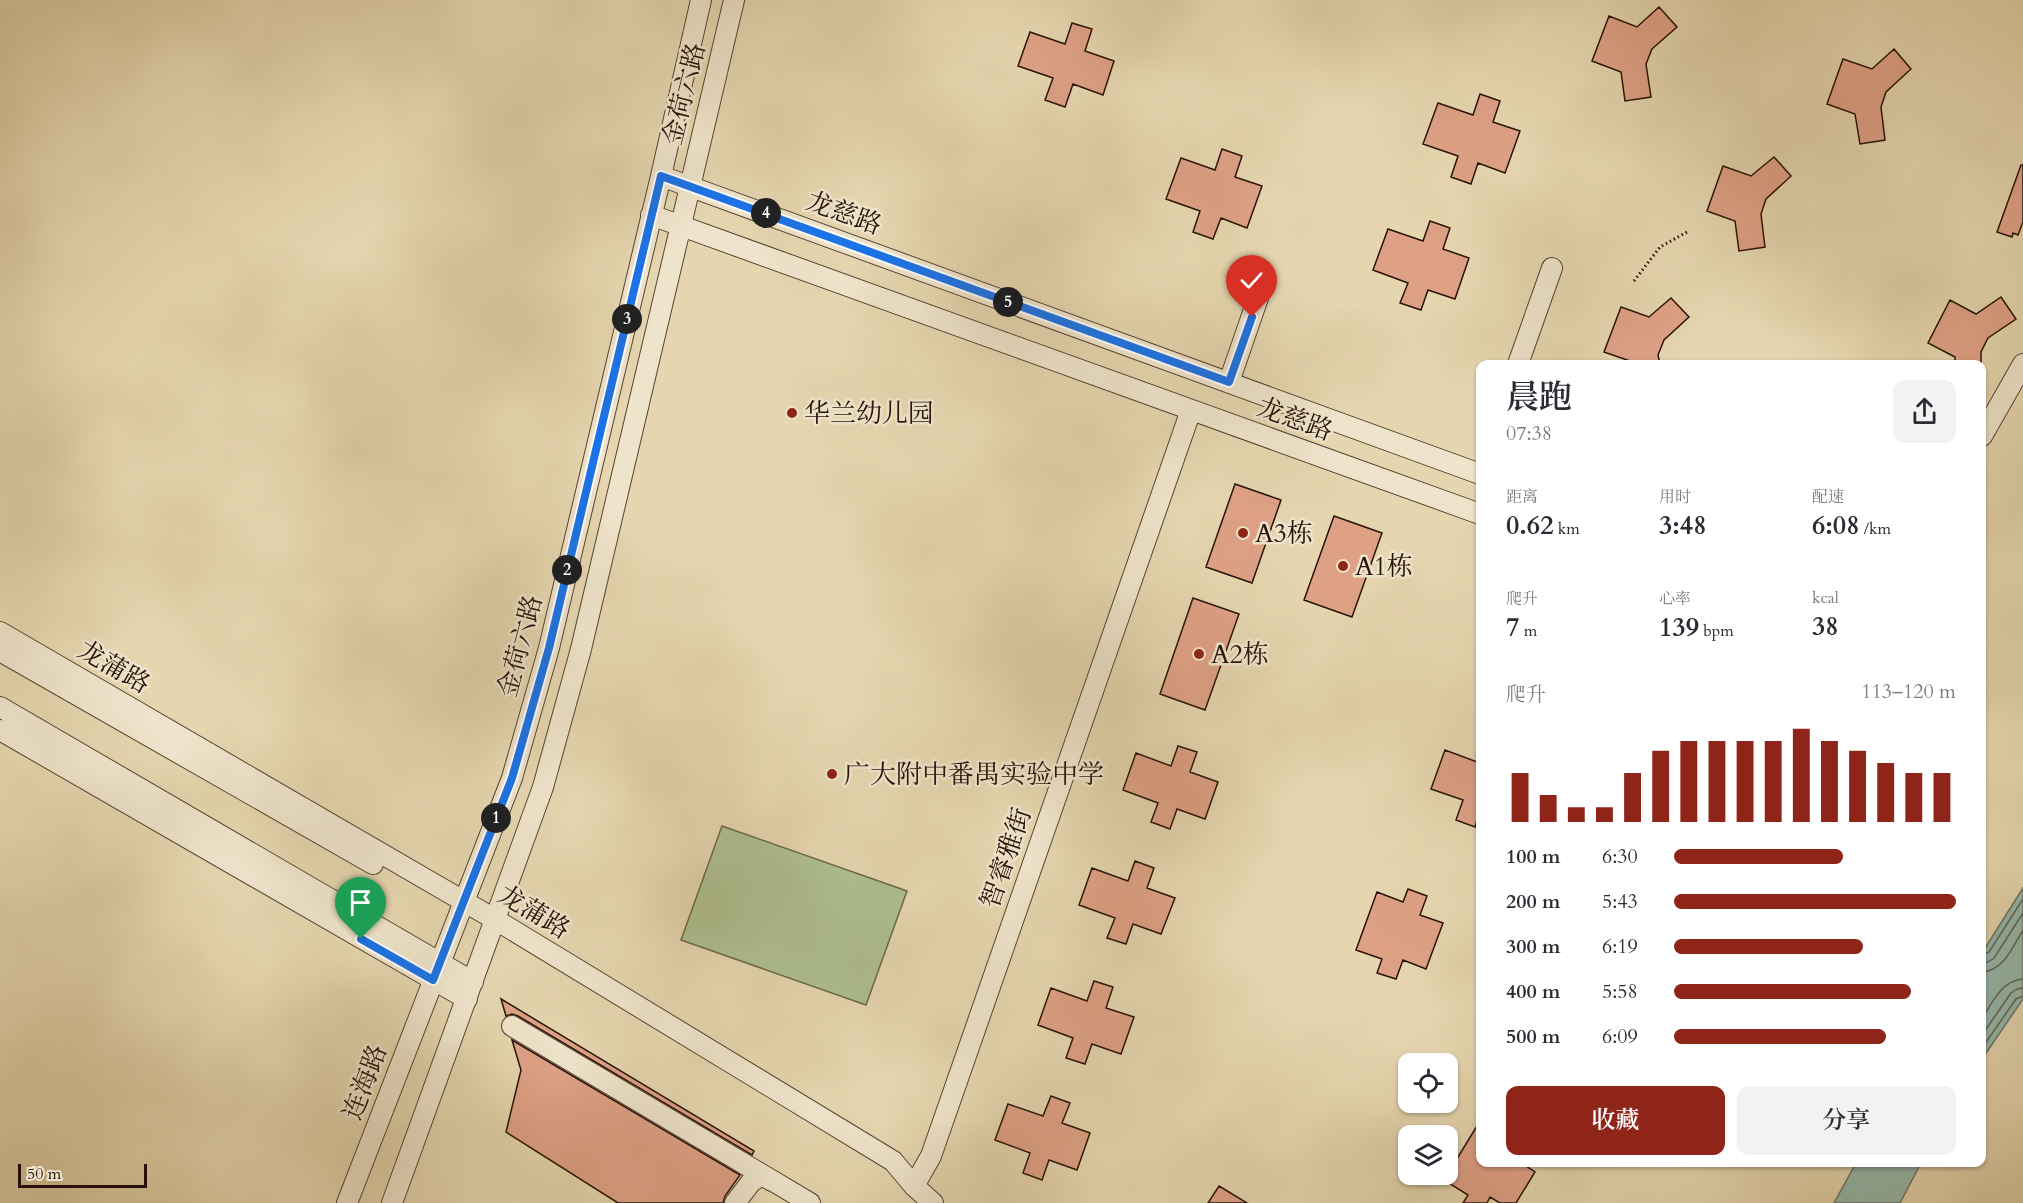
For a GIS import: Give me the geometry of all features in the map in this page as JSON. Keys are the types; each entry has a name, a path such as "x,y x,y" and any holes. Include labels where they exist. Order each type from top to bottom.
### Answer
{"street":[{"name":"金荷六路","path":"436,972 512,778 549,648 701,0"},
{"name":"金荷六路","path":"470,990 543,787 578,661 734,0"},
{"name":"龙慈路","path":"661,176 1476,473"},
{"name":"龙慈路","path":"651,214 1476,513"},
{"path":"1519,360 1552,268"},
{"path":"1229,382 1258,298"},
{"path":"1986,429 2023,364"},
{"name":"智睿雅街","path":"918,1194 1191,410"},
{"name":"龙蒲路","path":"0,632 461,908"},
{"name":"龙蒲路","path":"0,651 494,926 892,1161 918,1194 933,1203"},
{"path":"0,708 436,972"},
{"path":"0,730 470,990 392,1203"},
{"name":"连海路","path":"348,1203 436,972"},
{"path":"512,1026 810,1203"},
{"path":"735,1203 751,1182 762,1175"}],"path":[{"path":"1634,281 1660,247 1688,232"}],"green space":[{"path":"722,826 907,891 866,1005 681,940"}],"water":[{"path":"2023,888 2023,999 1986,1053 1986,947"},
{"path":"1854,1167 1919,1167 1900,1203 1834,1203"}],"building":[{"path":"1659,7 1677,27 1652,49 1646,64 1651,97 1625,101 1621,72 1592,61 1609,16 1637,27"},
{"path":"1072,23 1092,29 1085,51 1114,61 1103,95 1073,84 1065,107 1045,100 1053,78 1018,66 1030,32 1065,44"},
{"path":"1894,49 1911,69 1886,92 1881,107 1885,140 1860,144 1855,114 1827,104 1843,59 1872,69"},
{"path":"1480,94 1500,101 1493,122 1520,131 1505,173 1478,163 1471,184 1451,177 1458,156 1423,144 1438,103 1473,115"},
{"path":"1222,149 1242,156 1235,177 1262,186 1247,228 1221,218 1213,239 1193,232 1200,211 1166,199 1181,158 1215,170"},
{"path":"1774,157 1791,176 1766,199 1761,214 1765,247 1739,251 1735,221 1707,211 1723,166 1751,176"},
{"path":"2021,165 2023,165 2023,222 2018,235 2013,233 2012,237 1997,232"},
{"path":"1430,221 1450,228 1443,249 1469,258 1455,299 1428,290 1421,310 1400,303 1408,283 1373,270 1388,229 1423,241"},
{"path":"2001,297 2016,319 1988,338 1981,352 1981,360 1955,360 1955,357 1928,343 1950,300 1976,314"},
{"path":"1671,298 1689,317 1664,340 1658,355 1659,360 1627,360 1604,352 1621,307 1649,317"},
{"name":"A3栋","path":"1235,484 1281,500 1252,583 1206,567"},
{"name":"A1栋","path":"1334,516 1382,533 1352,617 1304,600"},
{"name":"A2栋","path":"1193,598 1239,614 1205,710 1160,694"},
{"path":"1178,746 1197,752 1190,772 1218,782 1205,819 1177,809 1170,829 1151,822 1158,803 1123,790 1136,753 1171,766"},
{"path":"1445,750 1476,762 1475,827 1456,820 1463,800 1431,789"},
{"path":"1135,861 1154,868 1147,888 1175,898 1161,934 1133,924 1126,944 1107,938 1115,918 1079,905 1092,868 1128,881"},
{"path":"1408,889 1427,896 1420,915 1443,923 1426,969 1403,960 1396,979 1377,973 1382,959 1356,950 1377,892 1403,902"},
{"path":"1094,981 1113,987 1106,1008 1134,1017 1121,1054 1092,1044 1085,1064 1066,1058 1073,1038 1038,1025 1051,988 1087,1001"},
{"path":"501,999 754,1151 752,1155 518,1016 512,1014 506,1016"},
{"path":"512,1040 740,1175 725,1196 723,1203 618,1203 506,1132 521,1070"},
{"path":"1051,1096 1070,1103 1062,1123 1090,1133 1077,1170 1049,1160 1042,1180 1023,1173 1030,1153 995,1140 1008,1104 1043,1116"},
{"path":"1476,1128 1476,1167 1528,1167 1535,1172 1516,1203 1500,1203 1490,1197 1487,1203 1463,1203 1468,1195 1452,1185 1458,1185 1458,1157"},
{"path":"1219,1186 1247,1203 1208,1203"}],"place":[{"name":"华兰幼儿园","path":"792,413"},
{"name":"A3栋","path":"1243,533"},
{"name":"A1栋","path":"1343,566"},
{"name":"A2栋","path":"1199,654"},
{"name":"广大附中番禺实验中学","path":"832,774"}],"route":[{"path":"361,939 433,980 512,778 549,648 661,176 1229,382 1252,317"}]}
